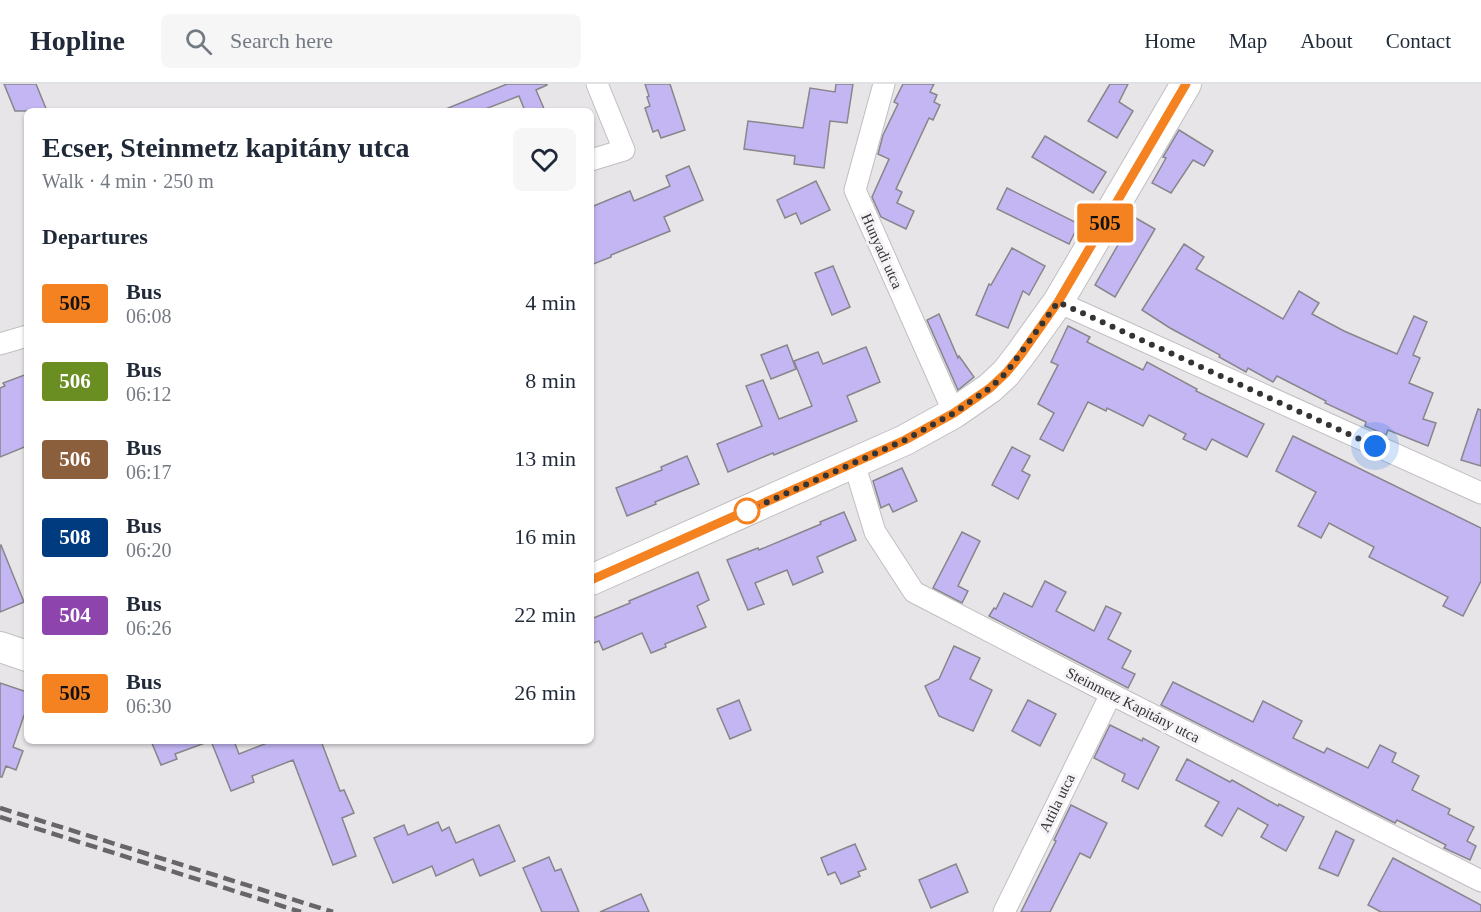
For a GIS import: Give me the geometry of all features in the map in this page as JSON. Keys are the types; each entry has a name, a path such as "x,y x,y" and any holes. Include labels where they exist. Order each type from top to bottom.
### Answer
{"main road":[{"path":"594,579 905,440 954,413 990,388 1006,373 1058,302 1186,84"},
{"path":"0,647 24,655"}],"street":[{"path":"594,159 624,150 597,84"},
{"name":"Hunyadi utca","path":"884,84 855,190 954,413"},
{"path":"1058,302 1481,493"},
{"path":"0,345 24,337"},
{"name":"Steinmetz Kapitány utca","path":"854,464 875,532 914,592 1481,880"},
{"name":"Attila utca","path":"1004,912 1111,694"}],"building":[{"path":"4,84 36,84 46,108 24,108 24,111 15,111"},
{"path":"507,84 547,84 536,90 544,108 524,108 519,96 488,108 448,108"},
{"path":"645,84 670,84 685,130 661,138 658,130 653,132 645,108 650,106"},
{"path":"836,84 853,84 847,123 830,121 824,168 794,164 795,156 744,149 748,121 803,128 810,88 835,92"},
{"path":"903,84 934,84 930,92 937,95 934,102 940,105 933,120 929,118 896,189 902,192 897,203 914,211 906,229 881,217 872,197 889,159 878,154 883,135 898,104 894,102"},
{"path":"1110,84 1128,84 1119,102 1133,111 1117,138 1088,121"},
{"path":"1179,130 1213,151 1204,166 1193,160 1171,193 1152,183 1166,158 1163,157"},
{"path":"1045,136 1106,172 1093,193 1032,157"},
{"path":"689,166 703,200 664,217 670,231 594,264 594,206 630,191 634,201 670,186 666,176"},
{"path":"816,181 830,210 801,224 796,213 785,218 777,200"},
{"path":"1007,188 1079,224 1069,244 997,209"},
{"path":"1134,217 1155,229 1115,297 1095,285"},
{"path":"1184,244 1204,257 1196,269 1283,319 1299,291 1319,303 1312,314 1397,354 1414,316 1427,322 1413,355 1420,358 1409,383 1433,393 1423,419 1436,423 1428,446 1388,430 1386,435 1365,426 1366,422 1325,403 1326,401 1277,376 1273,382 1248,368 1246,372 1142,310"},
{"path":"1012,248 1045,266 1029,295 1023,291 1008,328 976,315 989,284 991,285"},
{"path":"833,266 850,307 832,315 815,273"},
{"path":"939,314 958,358 959,356 974,377 958,390 927,320"},
{"path":"1068,326 1090,337 1087,342 1143,370 1147,362 1197,389 1196,391 1264,424 1247,457 1212,439 1206,450 1183,439 1186,434 1149,415 1143,426 1107,408 1106,411 1088,402 1063,451 1040,439 1054,413 1038,404 1058,365 1051,362"},
{"path":"787,345 796,369 771,379 761,355"},
{"path":"866,347 880,382 847,396 857,421 728,472 717,444 762,426 746,386 763,380 779,419 812,406 794,361 818,352 823,364"},
{"path":"24,375 24,447 0,457 0,388 5,386 3,383"},
{"path":"1478,409 1481,410 1481,466 1461,460"},
{"path":"1293,436 1481,528 1481,581 1463,616 1443,606 1448,597 1369,557 1374,547 1329,523 1321,538 1298,526 1316,492 1276,471"},
{"path":"1012,447 1030,456 1022,471 1030,475 1018,499 992,485"},
{"path":"687,456 699,484 627,516 616,488 662,470 661,467"},
{"path":"902,468 917,501 893,512 889,504 881,508 873,481"},
{"path":"844,512 856,540 817,557 823,572 793,585 787,570 755,583 764,604 748,610 727,560 758,548 759,550"},
{"path":"962,532 980,541 958,586 968,591 962,603 933,588"},
{"path":"0,546 24,602 0,612"},
{"path":"698,572 709,600 697,606 706,627 665,644 666,647 651,653 642,633 603,650 599,641 594,643 594,618 630,603 629,601"},
{"path":"1045,581 1066,592 1056,611 1094,631 1106,606 1121,613 1108,639 1131,651 1122,668 1135,674 1128,688 989,616 994,608 996,609 1004,593 1032,607"},
{"path":"954,646 980,658 970,679 992,690 973,731 939,716 925,686 939,679"},
{"path":"1173,682 1253,722 1263,701 1302,721 1293,738 1324,753 1327,748 1368,768 1380,745 1396,753 1392,762 1419,776 1412,790 1450,809 1448,814 1474,827 1467,841 1476,846 1470,860 1444,848 1446,845 1397,820 1395,823 1161,705"},
{"path":"0,683 24,691 24,716 13,747 23,751 16,770 6,766 0,777"},
{"path":"739,700 751,730 730,739 717,709"},
{"path":"1028,700 1056,714 1040,746 1012,731"},
{"path":"1110,725 1159,747 1138,789 1122,781 1125,774 1094,758"},
{"path":"152,744 202,744 175,754 177,759 161,765"},
{"path":"212,744 235,744 239,754 264,744 322,744 340,791 344,790 354,813 342,818 356,856 333,865 293,760 252,776 254,782 231,791"},
{"path":"1187,759 1304,817 1286,851 1261,837 1268,825 1238,808 1222,836 1205,826 1219,802 1176,780"},
{"path":"1071,805 1107,823 1090,858 1080,853 1050,912 1021,912 1056,841 1054,840"},
{"path":"438,822 442,831 449,827 456,843 499,825 515,861 480,876 473,859 436,876 432,866 393,883 374,838 404,825 408,835"},
{"path":"1336,831 1354,840 1338,876 1319,868"},
{"path":"855,844 866,869 858,872 860,876 841,884 835,872 828,875 821,858"},
{"path":"549,857 555,871 561,869 579,912 542,912 523,868"},
{"path":"1393,858 1481,905 1481,912 1381,912 1368,905"},
{"path":"956,864 968,892 931,908 919,880"},
{"path":"641,894 649,912 600,912"}],"railway":[{"path":"0,808 333,912"},
{"path":"0,817 301,912"}],"bus line":[{"name":"505","path":"594,579 905,440 954,413 990,388 1020,356 1058,302 1186,84"}],"route":[{"path":"747,511 905,440 954,413 990,388 1006,373 1058,302 1375,446"}]}
